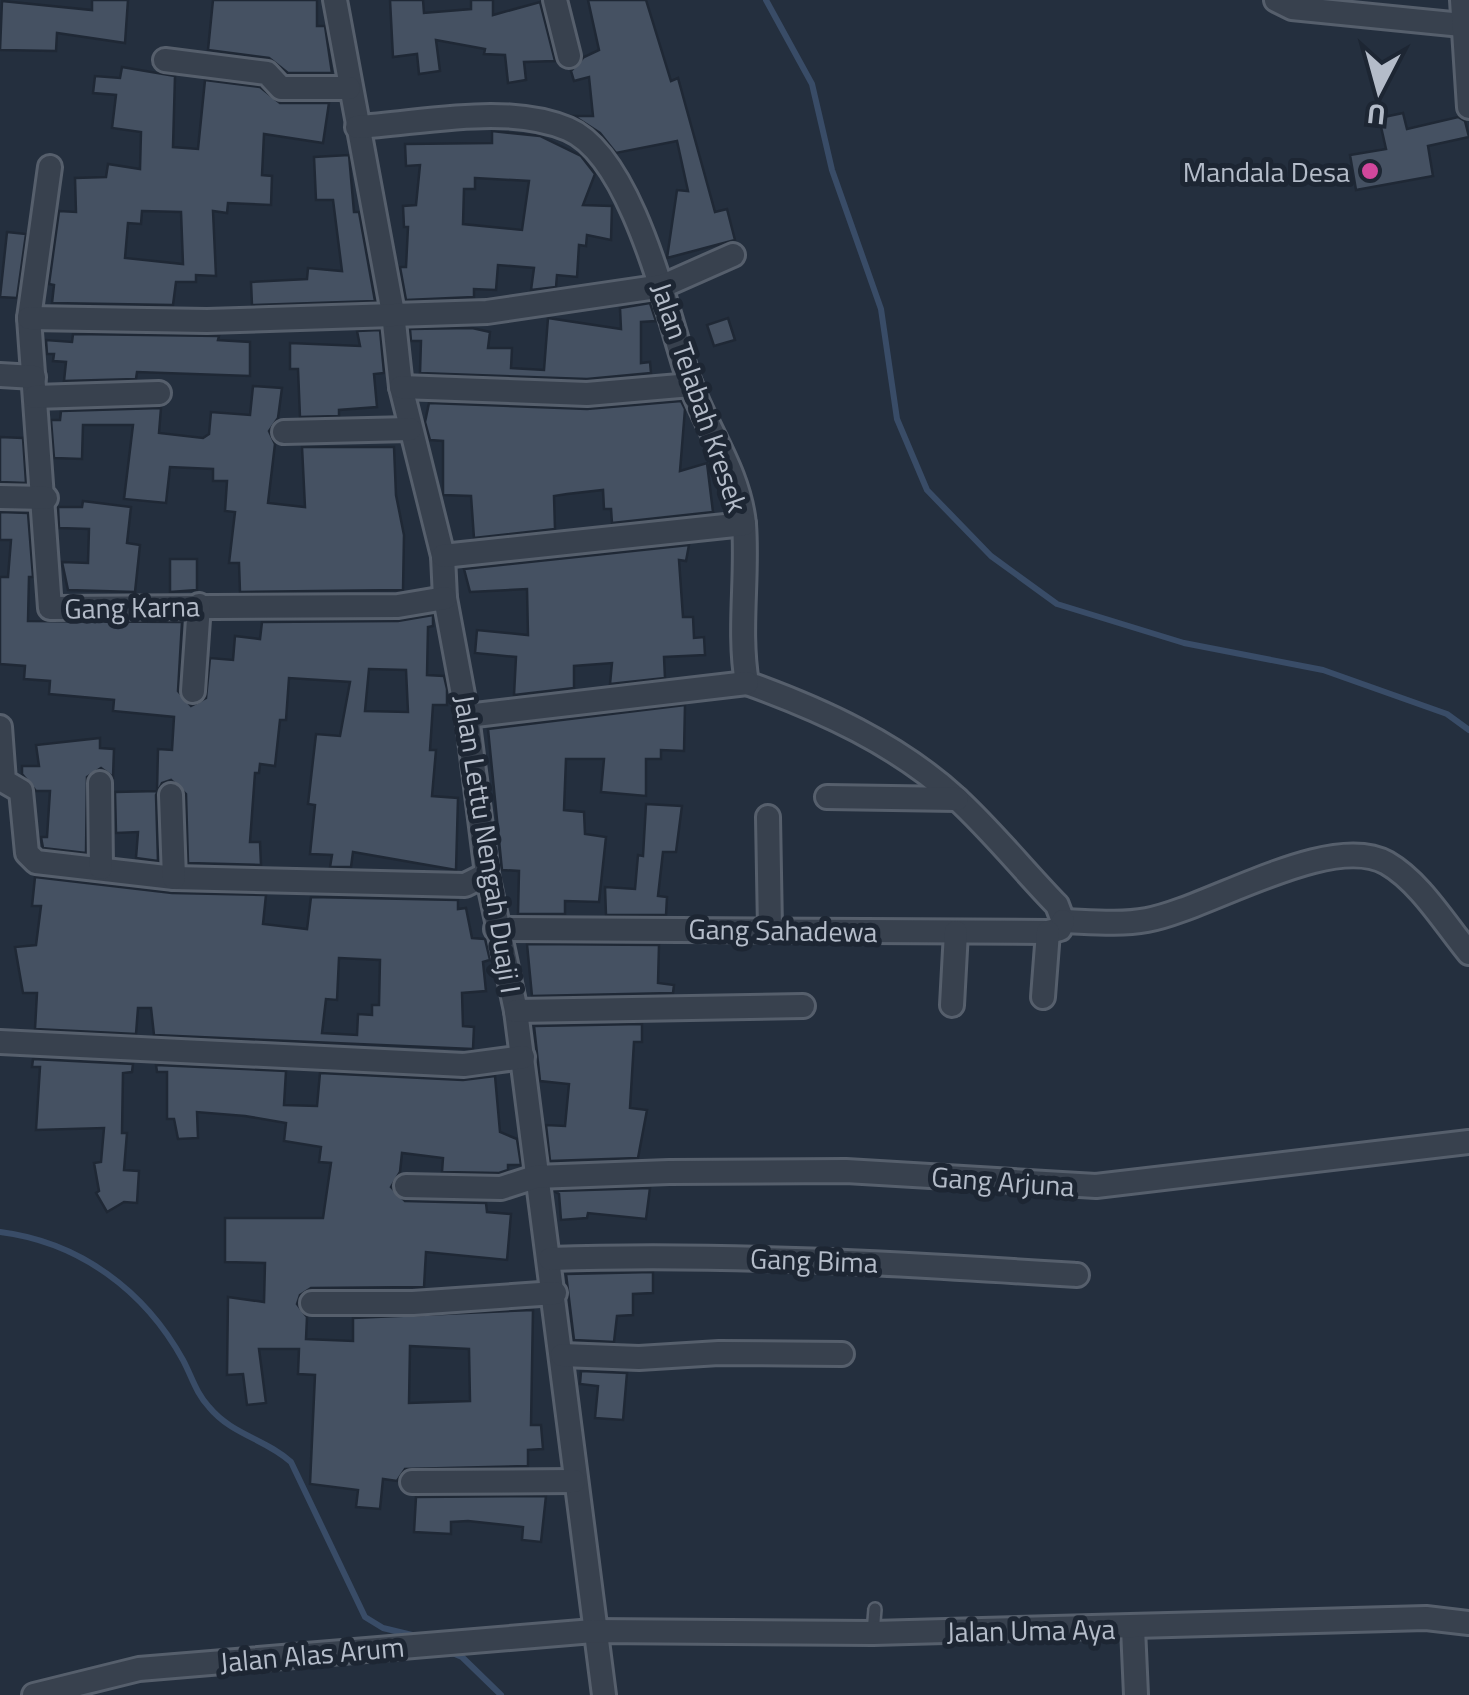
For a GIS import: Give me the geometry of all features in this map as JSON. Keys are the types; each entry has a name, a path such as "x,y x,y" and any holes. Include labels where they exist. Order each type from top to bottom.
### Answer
{"street":[{"name":"Jalan Lettu Nengah Duaji I","path":"336,0 349,88 393,312 401,387 443,556 445,598 467,716 487,874 516,1010 604,1695"},
{"path":"555,0 569,56"},
{"path":"1276,0 1292,8 1462,24"},
{"path":"1462,0 1469,107"},
{"path":"165,60 268,73 281,88 349,88"},
{"name":"Jalan Telabah Kresek","path":"358,127 517,116 586,138 607,159 662,286 691,384 735,482 744,524 747,684"},
{"name":"Gang Karna","path":"50,167 29,318 46,498 48,602 52,610 199,605 398,606 445,598"},
{"path":"29,318 207,322 505,310 662,286 733,256"},
{"path":"0,375 35,387 158,393"},
{"path":"401,387 587,394 691,384"},
{"path":"284,432 410,428"},
{"path":"0,496 46,498"},
{"path":"443,556 744,524"},
{"path":"193,692 199,605"},
{"path":"467,716 747,684 824,713 889,748 957,799 1057,905 1043,997"},
{"path":"0,726 4,781 21,791 28,857 36,862 174,878 278,883 465,885 487,874"},
{"path":"100,783 102,868"},
{"path":"171,794 174,878"},
{"path":"827,797 957,799"},
{"path":"768,817 770,928"},
{"name":"Gang Sahadewa","path":"496,929 956,932 1149,920 1262,877 1342,856 1358,856 1375,858 1406,878 1469,953"},
{"path":"952,1005 956,932"},
{"path":"516,1010 804,1006"},
{"path":"0,1042 464,1065 522,1057"},
{"name":"Gang Arjuna","path":"406,1186 501,1188 536,1177 846,1171 1096,1186 1469,1142"},
{"name":"Gang Bima","path":"550,1260 665,1255 809,1258 1078,1275"},
{"path":"312,1303 413,1303 555,1293"},
{"path":"562,1355 639,1358 719,1353 842,1354"},
{"path":"412,1482 574,1481"},
{"name":"Jalan Uma Aya","path":"593,1631 873,1634 1426,1618 1469,1623"},
{"path":"1133,1628 1136,1695"},
{"name":"Jalan Alas Arum","path":"34,1695 140,1669 593,1631"}],"lane":[{"path":"873,1634 875,1608"}],"building":[{"path":"92,0 128,0 125,43 57,33 56,51 0,50 2,1 92,10"},
{"path":"213,0 317,0 317,26 325,26 332,73 288,73 269,58 208,50"},
{"path":"390,0 423,0 424,13 471,9 471,0 493,0 493,15 540,2 555,61 524,62 526,80 508,83 505,55 484,54 485,49 436,40 440,71 419,74 417,54 393,57"},
{"path":"588,0 646,0 671,81 678,78 715,212 727,209 735,240 667,258 677,190 688,191 677,141 616,153 600,133 574,116 593,116 589,77 574,81 571,71 584,57 599,50"},
{"path":"122,67 175,76 173,147 198,149 205,80 260,87 280,103 329,103 323,143 264,134 262,175 272,176 271,205 228,203 227,213 213,211 216,276 196,275 196,282 176,282 173,305 52,303 54,285 49,284 59,211 76,212 75,178 106,177 108,164 140,169 141,132 112,128 116,95 93,93 95,76 120,78","holes":["142,211 181,212 183,264 125,258 128,223 141,224"]},
{"path":"1403,113 1407,129 1458,117 1465,121 1469,137 1428,146 1433,176 1356,190 1350,155 1386,149 1379,118"},
{"path":"492,131 540,136 581,156 595,174 583,205 612,206 611,240 587,235 586,246 579,245 577,277 557,275 556,287 531,290 534,268 498,265 496,290 474,289 474,297 406,300 400,267 406,267 408,227 404,227 403,206 416,205 420,165 406,166 405,144 492,143","holes":["475,178 529,181 522,230 463,224 464,189 475,189"]},
{"path":"349,155 354,212 359,212 375,301 252,305 251,282 307,279 308,268 342,271 333,200 316,200 314,157"},
{"path":"7,232 26,234 17,298 0,297"},
{"path":"650,303 656,321 641,322 641,363 650,362 651,373 587,379 420,373 421,341 411,341 410,329 472,328 490,332 488,348 512,348 511,368 544,370 548,318 621,329 620,308"},
{"path":"728,318 735,340 714,346 707,325"},
{"path":"380,330 384,373 374,374 377,407 339,410 339,416 300,417 298,369 290,369 290,343 360,346 357,331"},
{"path":"73,334 219,336 218,340 250,342 250,376 137,372 136,379 64,381 66,362 53,361 54,354 47,354 46,340 72,342"},
{"path":"253,386 282,388 278,418 269,431 275,444 268,503 305,507 302,447 394,447 396,495 404,535 403,590 240,592 239,563 229,563 235,512 225,511 227,481 213,481 213,469 170,467 166,503 124,499 133,425 83,425 82,459 54,458 51,420 60,420 61,411 161,408 159,433 203,438 209,434 211,412 250,415"},
{"path":"681,401 685,409 680,471 707,463 713,512 612,523 611,509 604,509 603,490 554,496 555,529 474,538 471,496 443,495 443,441 430,440 425,422 429,403 587,409"},
{"path":"0,437 23,438 26,483 0,482"},
{"path":"83,501 131,507 127,543 140,545 135,592 68,590 62,562 88,563 89,529 59,528 58,507 82,507"},
{"path":"0,512 28,513 33,577 29,577 28,621 182,622 178,691 191,706 206,698 210,658 233,660 235,636 260,639 262,622 398,621 433,615 433,626 428,627 427,675 444,676 447,705 433,705 430,750 436,750 432,796 458,798 456,870 353,852 351,867 330,867 332,855 310,854 315,805 308,804 316,734 340,736 350,682 289,678 286,720 280,720 275,766 260,764 259,773 255,773 250,842 260,842 261,865 188,863 186,794 171,780 162,783 156,795 158,861 136,858 138,832 116,833 115,792 157,791 158,749 172,750 174,717 113,711 114,700 49,694 50,681 24,679 25,666 0,664 0,577 8,577 11,540 0,540","holes":["369,669 406,670 408,712 365,711"]},
{"path":"689,545 686,561 679,560 683,617 693,617 694,638 704,637 705,655 664,657 665,678 610,684 612,663 574,666 574,688 514,695 516,657 475,653 477,630 528,635 527,589 470,592 464,569"},
{"path":"170,559 197,559 197,590 170,592"},
{"path":"685,705 684,751 661,750 661,759 646,759 646,796 601,792 604,759 566,759 564,810 584,812 585,834 606,837 599,902 565,901 565,914 518,914 519,871 502,870 488,729"},
{"path":"100,738 100,748 114,749 113,777 101,768 87,777 86,853 43,848 41,837 47,837 50,791 36,791 22,774 22,766 39,766 36,745"},
{"path":"646,804 682,806 676,852 663,852 658,896 667,897 666,915 606,915 605,887 635,889 638,855 643,856"},
{"path":"35,877 172,893 266,895 263,924 307,929 311,897 458,900 458,909 466,908 472,938 485,939 490,960 483,962 486,991 462,993 463,1026 474,1027 473,1049 154,1035 151,1008 138,1008 136,1034 35,1029 37,993 23,993 15,947 36,945 41,906 32,906","holes":["339,958 380,960 379,1005 372,1005 372,1015 358,1014 357,1035 322,1033 326,999 337,1000"]},
{"path":"527,944 659,945 658,983 674,985 673,993 532,996"},
{"path":"642,1024 642,1042 634,1042 630,1108 647,1110 638,1158 550,1161 546,1125 565,1126 569,1084 540,1081 534,1026"},
{"path":"33,1059 133,1064 132,1072 123,1073 122,1133 127,1133 124,1170 139,1171 137,1203 124,1202 107,1212 96,1193 99,1191 94,1163 101,1162 104,1128 36,1130 40,1067 32,1067"},
{"path":"156,1065 286,1071 284,1105 317,1106 320,1073 463,1080 495,1076 500,1132 517,1139 521,1165 508,1165 508,1170 499,1173 442,1172 443,1158 402,1153 400,1172 391,1187 405,1201 486,1203 487,1212 511,1214 507,1260 426,1252 424,1287 311,1288 300,1295 297,1304 307,1317 306,1339 353,1341 353,1318 533,1310 531,1425 541,1425 543,1449 528,1450 528,1466 405,1469 397,1481 383,1479 380,1509 356,1507 358,1490 310,1484 315,1375 298,1374 299,1349 259,1349 266,1403 247,1405 243,1374 227,1375 228,1297 264,1302 265,1263 225,1262 225,1218 323,1218 331,1163 319,1162 321,1147 284,1141 286,1123 245,1116 197,1112 198,1138 178,1139 174,1119 167,1119 167,1072 157,1072","holes":["410,1346 469,1349 470,1401 409,1403"]},
{"path":"650,1188 646,1219 588,1213 587,1218 561,1220 559,1194 554,1191"},
{"path":"653,1272 653,1293 633,1294 633,1315 617,1316 614,1342 574,1340 566,1274"},
{"path":"581,1371 627,1373 623,1420 595,1418 598,1386 580,1384"},
{"path":"546,1496 541,1542 522,1540 523,1527 468,1521 451,1522 451,1534 414,1532 416,1497"}],"waterway":[{"path":"766,0 812,84 832,170 881,309 897,419 927,490 991,556 1057,604 1184,643 1323,670 1447,714 1469,730"},
{"path":"0,1232 57,1247 83,1259 107,1274 150,1312 168,1335 209,1407 228,1424 291,1462 365,1617 383,1628 416,1636"},
{"path":"450,1652 462,1657 501,1695"}],"place":[{"name":"Mandala Desa","path":"1370,171"}]}
